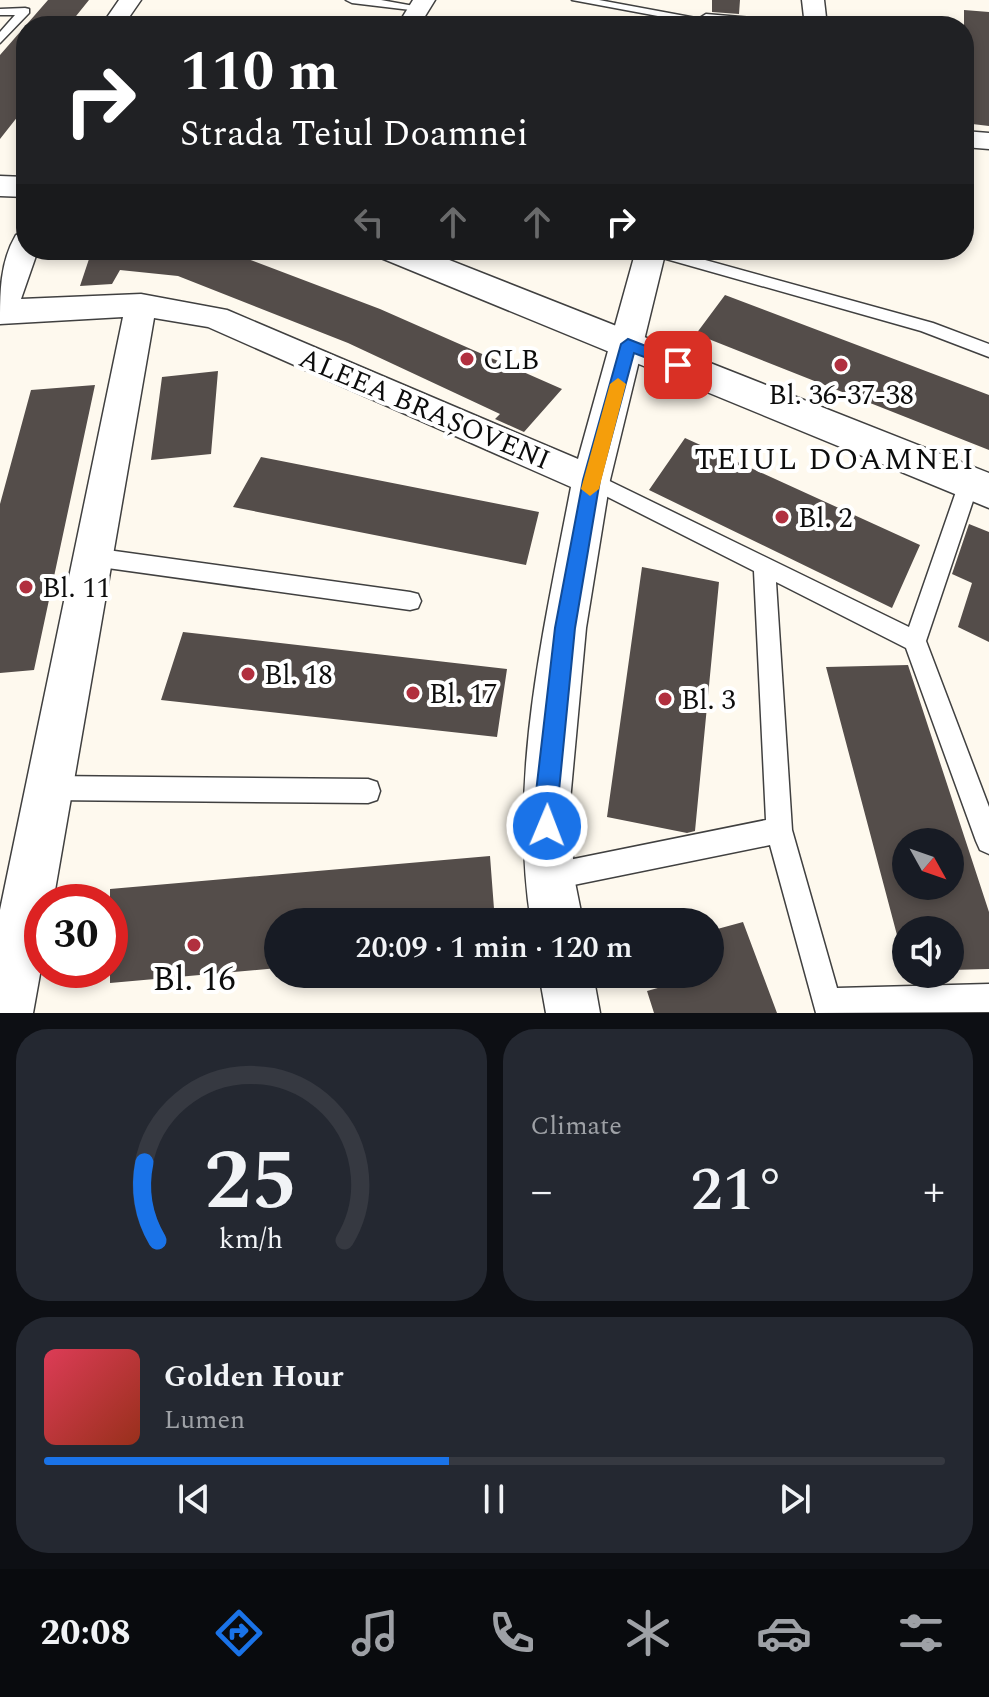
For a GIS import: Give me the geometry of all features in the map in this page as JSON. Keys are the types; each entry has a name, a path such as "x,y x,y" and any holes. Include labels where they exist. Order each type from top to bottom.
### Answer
{"street":[{"path":"0,312 19,260"},
{"path":"418,260 979,487"},
{"path":"555,908 549,877 548,785 565,628 591,480 649,260"},
{"path":"6,1013 141,304"},
{"name":"ALEEA BRAȘOVENI","path":"0,312 141,304 181,309 216,318 591,480"},
{"path":"569,988 573,1013"}],"lane":[{"path":"352,0 417,11"},
{"path":"578,0 706,16"},
{"path":"0,12 25,11 21,16"},
{"path":"0,39 16,21"},
{"path":"687,260 927,327 989,351"},
{"name":"ALEEA BRAȘOVENI","path":"591,480 915,641"},
{"path":"979,487 915,641 989,841"},
{"path":"93,557 410,601"},
{"path":"764,566 779,830 828,1007 989,998"},
{"path":"49,788 368,791"},
{"path":"549,877 779,830"}],"building":[{"path":"48,0 89,0 76,16 34,16"},
{"path":"712,0 740,0 739,14 712,12"},
{"path":"964,10 989,12 989,126 974,124 974,16 964,16"},
{"path":"16,37 16,119 0,139 0,55"},
{"path":"89,260 250,260 380,309 562,389 524,432 495,419 500,414 348,343 178,276 120,270 112,284 80,286"},
{"name":"Bl. 36-37-38","path":"725,295 989,395 989,450 696,334"},
{"path":"218,371 211,454 151,460 162,377"},
{"name":"Bl. 11","path":"95,385 34,670 0,673 0,504 31,390"},
{"name":"Bl. 2","path":"685,438 920,545 892,608 649,490"},
{"path":"261,457 539,512 526,565 233,507"},
{"path":"969,524 989,532 989,642 958,627 972,583 952,574"},
{"name":"Bl. 3","path":"642,567 719,582 695,831 687,833 607,817"},
{"path":"183,632 507,669 497,737 161,700"},
{"path":"908,665 961,828 892,828 892,900 964,900 964,836 989,912 989,969 964,970 964,916 892,916 826,667"},
{"name":"Bl. 16","path":"490,856 494,908 264,908 264,969 128,981 128,887"},
{"path":"743,922 777,1013 654,1013 647,991 658,988 724,988 724,927"}],"slow traffic":[{"path":"590,489 618,384"}],"place":[{"name":"CLB","path":"467,359"},
{"name":"Bl. 36-37-38","path":"841,365"},
{"name":"Bl. 2","path":"782,517"},
{"name":"Bl. 11","path":"26,587"},
{"name":"Bl. 18","path":"248,674"},
{"name":"Bl. 17","path":"413,693"},
{"name":"Bl. 3","path":"665,699"},
{"name":"Bl. 16","path":"194,945"}],"district":[{"name":"TEIUL DOAMNEI","path":"835,459"}],"route":[{"path":"547,826 546,801 565,628 591,480 628,344 678,365"}]}
